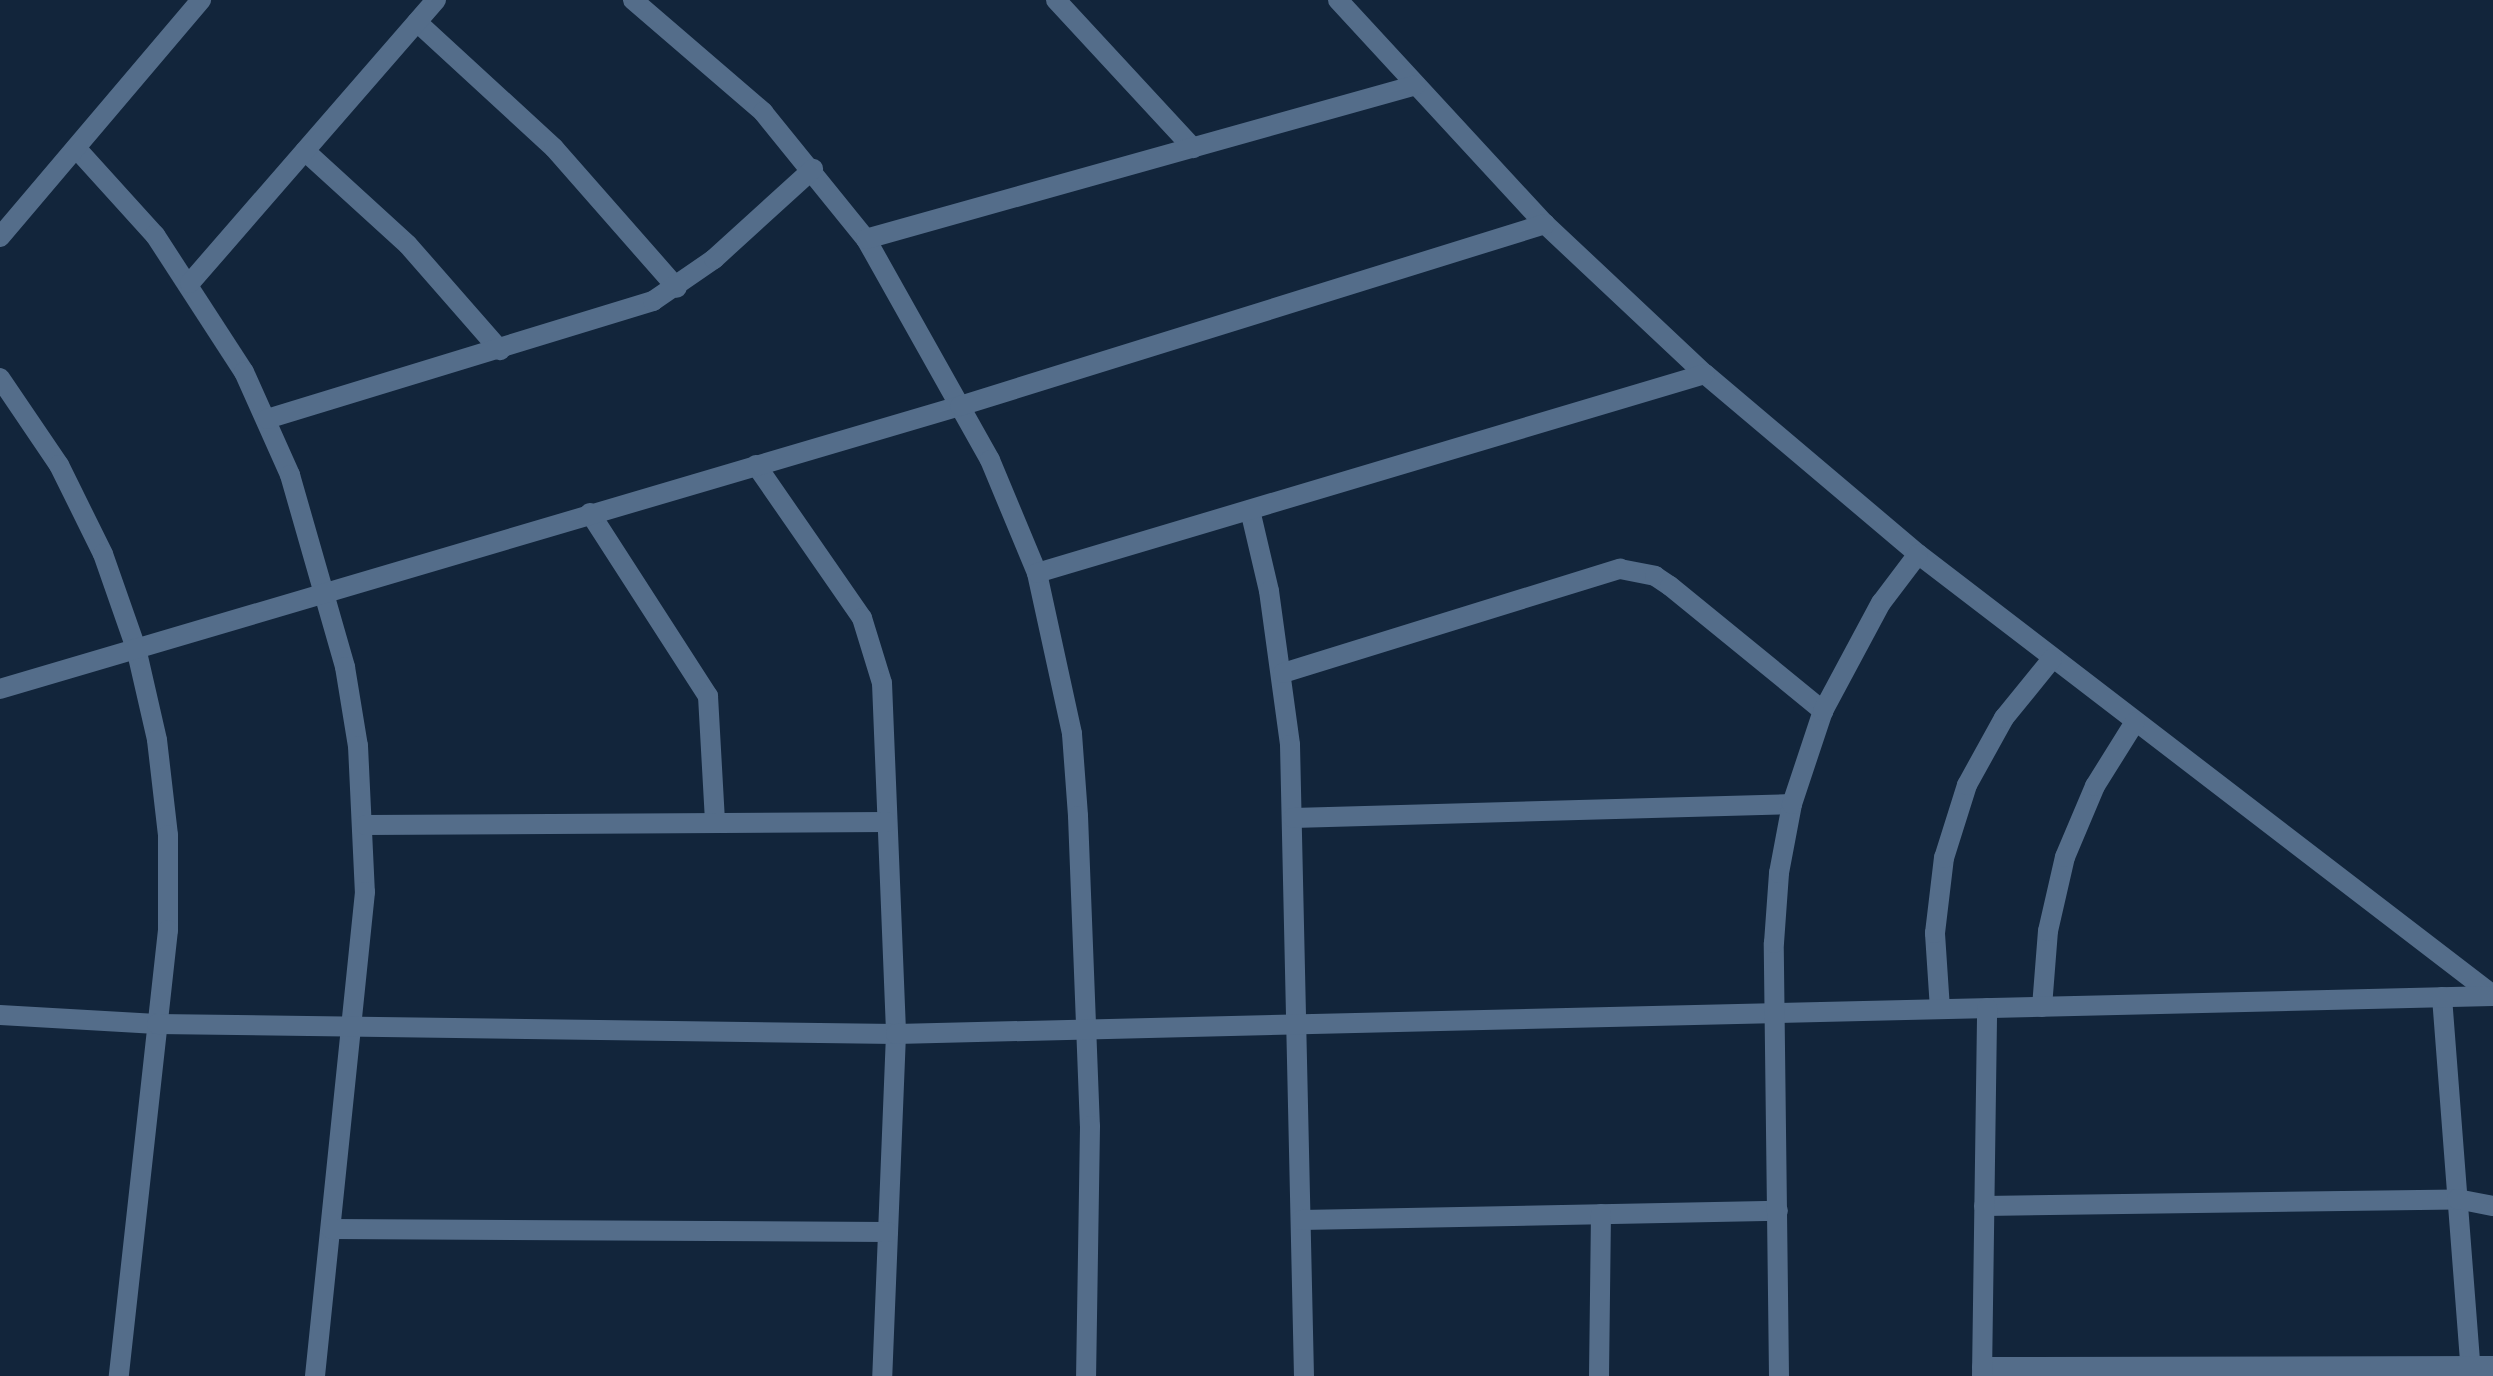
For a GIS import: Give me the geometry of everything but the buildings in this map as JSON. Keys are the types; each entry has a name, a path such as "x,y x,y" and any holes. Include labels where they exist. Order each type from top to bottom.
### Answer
{"street":[{"path":"0,237 201,0"},
{"path":"190,283 436,0"},
{"path":"633,0 763,112 813,169 866,239 996,474 1037,573 1059,653 1072,734 1086,1030 1091,1223 1086,1376"},
{"path":"1056,0 1193,148"},
{"path":"1338,0 1545,224 1705,374 1918,554 2493,995"},
{"path":"417,22 554,148 677,288"},
{"path":"866,239 1416,85"},
{"path":"76,148 190,283 267,419 290,475 326,590 355,730 365,825 353,1026 315,1376"},
{"path":"305,151 408,245 500,350"},
{"path":"267,419 629,311 677,288 813,169"},
{"path":"0,689 326,590 960,406 1545,224"},
{"path":"1037,573 1705,374"},
{"path":"0,378 59,465 103,554 136,648 157,740 168,835 168,930 119,1376"},
{"path":"756,465 872,639 882,683 896,1034 882,1376"},
{"path":"1250,510 1283,673 1293,818 1304,1376"},
{"path":"590,513 708,696 715,823"},
{"path":"1779,1376 1774,943 1792,804 1823,711 1865,630 1918,554"},
{"path":"1283,673 1601,571 1629,570 1670,586 1823,711"},
{"path":"1940,1009 1935,933 1949,843 1967,785 2004,718 2052,659"},
{"path":"2042,1007 2048,931 2065,857 2095,786 2135,722"},
{"path":"1293,818 1792,804"},
{"path":"365,825 887,822"},
{"path":"0,1015 157,1024 896,1034 2493,995"},
{"path":"2442,997 2470,1371"},
{"path":"1987,1008 1982,1371 2470,1371 2493,1366"},
{"path":"1984,1206 2457,1199 2493,1206"},
{"path":"1301,1220 1778,1211"},
{"path":"1599,1376 1601,1214"},
{"path":"331,1229 888,1232"}]}
